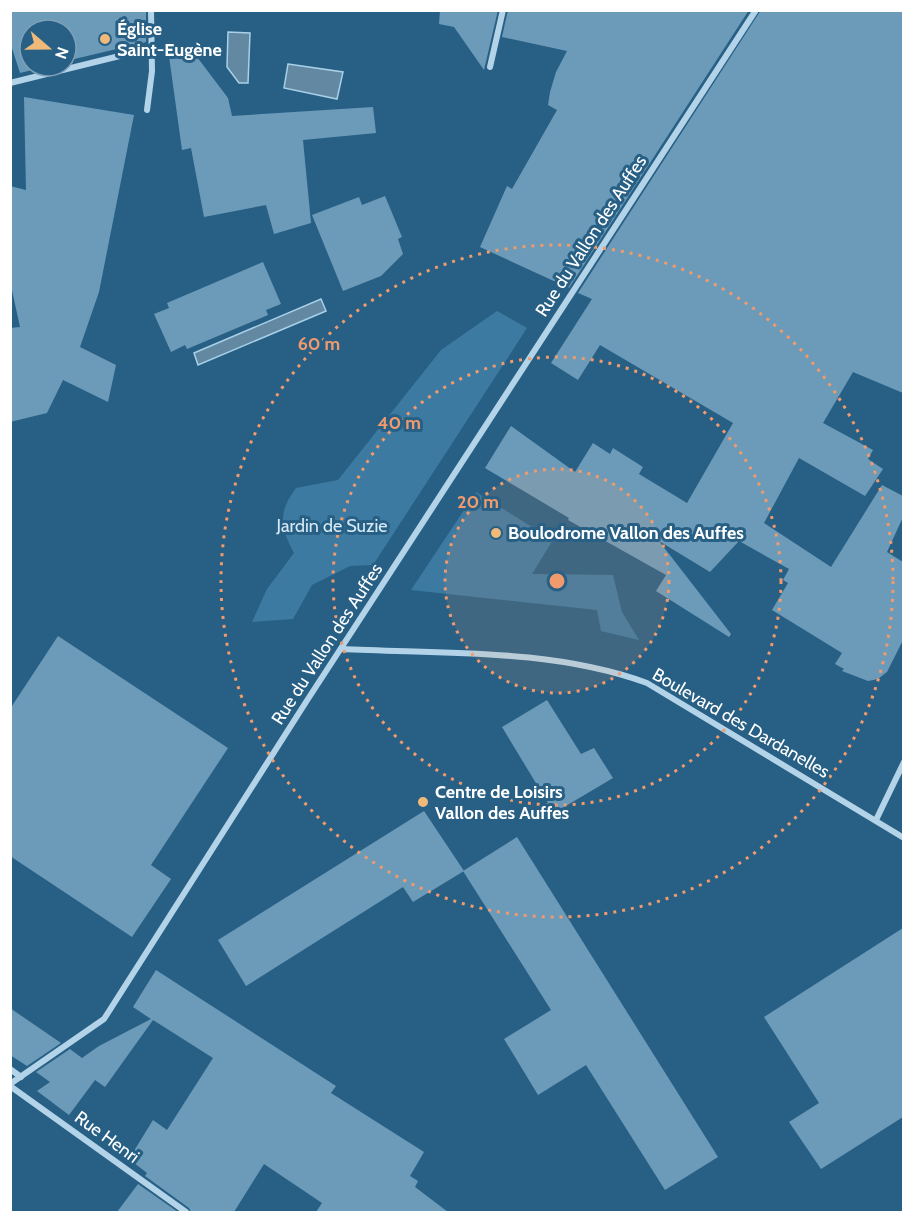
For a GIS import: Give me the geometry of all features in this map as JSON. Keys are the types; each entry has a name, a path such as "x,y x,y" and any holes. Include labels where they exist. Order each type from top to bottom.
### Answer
{"street":[{"path":"147,110 152,48 151,10"},
{"path":"490,68 503,10"},
{"name":"Rue du Vallon des Auffes","path":"10,1085 104,1019 756,10"},
{"path":"10,83 152,48"},
{"name":"Boulevard des Dardanelles","path":"341,649 549,659 615,672 656,688 903,838"},
{"path":"876,820 903,762"},
{"path":"10,1069 21,1077"},
{"name":"Rue Henri","path":"10,1085 186,1212"}],"green space":[{"name":"Jardin de Suzie","path":"497,311 527,328 373,565 350,566 312,585 293,619 252,622 267,589 294,553 286,535 283,520 286,505 296,488 338,480 441,350"},
{"path":"476,492 553,540 532,574 613,575 622,612 639,640 601,631 597,610 411,590"}],"shaded area":[{"path":"228,32 250,33 248,83 239,83 227,67"},
{"path":"288,64 343,72 337,99 284,88"},
{"path":"321,299 326,311 198,365 194,353"}],"building":[{"name":"Église Saint-Eugène","path":"10,10 146,10 146,42 78,58 78,18 18,18 18,67 10,42"},
{"path":"440,10 498,10 484,70 454,27 439,24"},
{"path":"508,10 749,10 569,288 480,247 507,186 512,189 557,110 548,105 550,92 556,72 567,51 502,37"},
{"path":"761,10 903,10 903,393 853,372 823,423 873,450 868,459 883,469 865,496 799,458 764,523 831,567 882,485 903,496 903,517 887,552 903,562 903,640 887,672 878,679 868,681 842,671 844,669 835,664 842,653 772,610 788,583 783,580 789,569 739,541 710,572 659,541 731,634 729,637 656,591 666,575 568,520 569,518 485,468 511,426 575,472 593,443 610,454 613,448 643,467 639,474 687,503 733,423 600,345 578,380 551,363 592,299 578,293"},
{"path":"169,56 197,57 228,98 232,116 373,107 376,133 303,140 311,223 274,234 266,205 204,217 191,148 182,150"},
{"path":"24,97 134,115 99,292 80,347 116,365 108,402 63,380 47,413 10,422 10,328 20,327 10,281 10,186 26,190"},
{"path":"385,196 402,237 398,239 403,254 381,276 343,291 312,215 359,197 362,205"},
{"path":"263,262 281,304 266,310 268,315 187,349 185,345 171,352 154,314 169,308 167,303"},
{"path":"58,636 228,748 151,865 171,879 132,937 10,856 10,709"},
{"path":"547,700 581,754 594,748 613,778 554,813 502,727"},
{"path":"424,811 464,871 413,902 403,887 246,986 218,940"},
{"path":"517,837 718,1157 665,1190 586,1065 538,1095 504,1039 551,1010 463,871"},
{"path":"903,928 903,1117 821,1169 789,1122 819,1103 764,1017"},
{"path":"156,970 336,1086 331,1093 424,1152 410,1176 418,1181 415,1187 448,1212 316,1212 322,1203 264,1164 234,1212 191,1212 189,1208 145,1176 147,1173 129,1159 153,1120 167,1130 213,1058 153,1020 105,1087 95,1080 69,1115 37,1091 50,1082 36,1072 70,1049 82,1058 99,1046 151,1019 133,1007"},
{"path":"10,1008 61,1043 27,1066 10,1055"},
{"path":"138,1184 178,1212 117,1212"}],"place":[{"name":"Église Saint-Eugène","path":"105,39"},
{"name":"Boulodrome Vallon des Auffes","path":"496,533"},
{"name":"Centre de Loisirs Vallon des Auffes","path":"423,802"}]}
